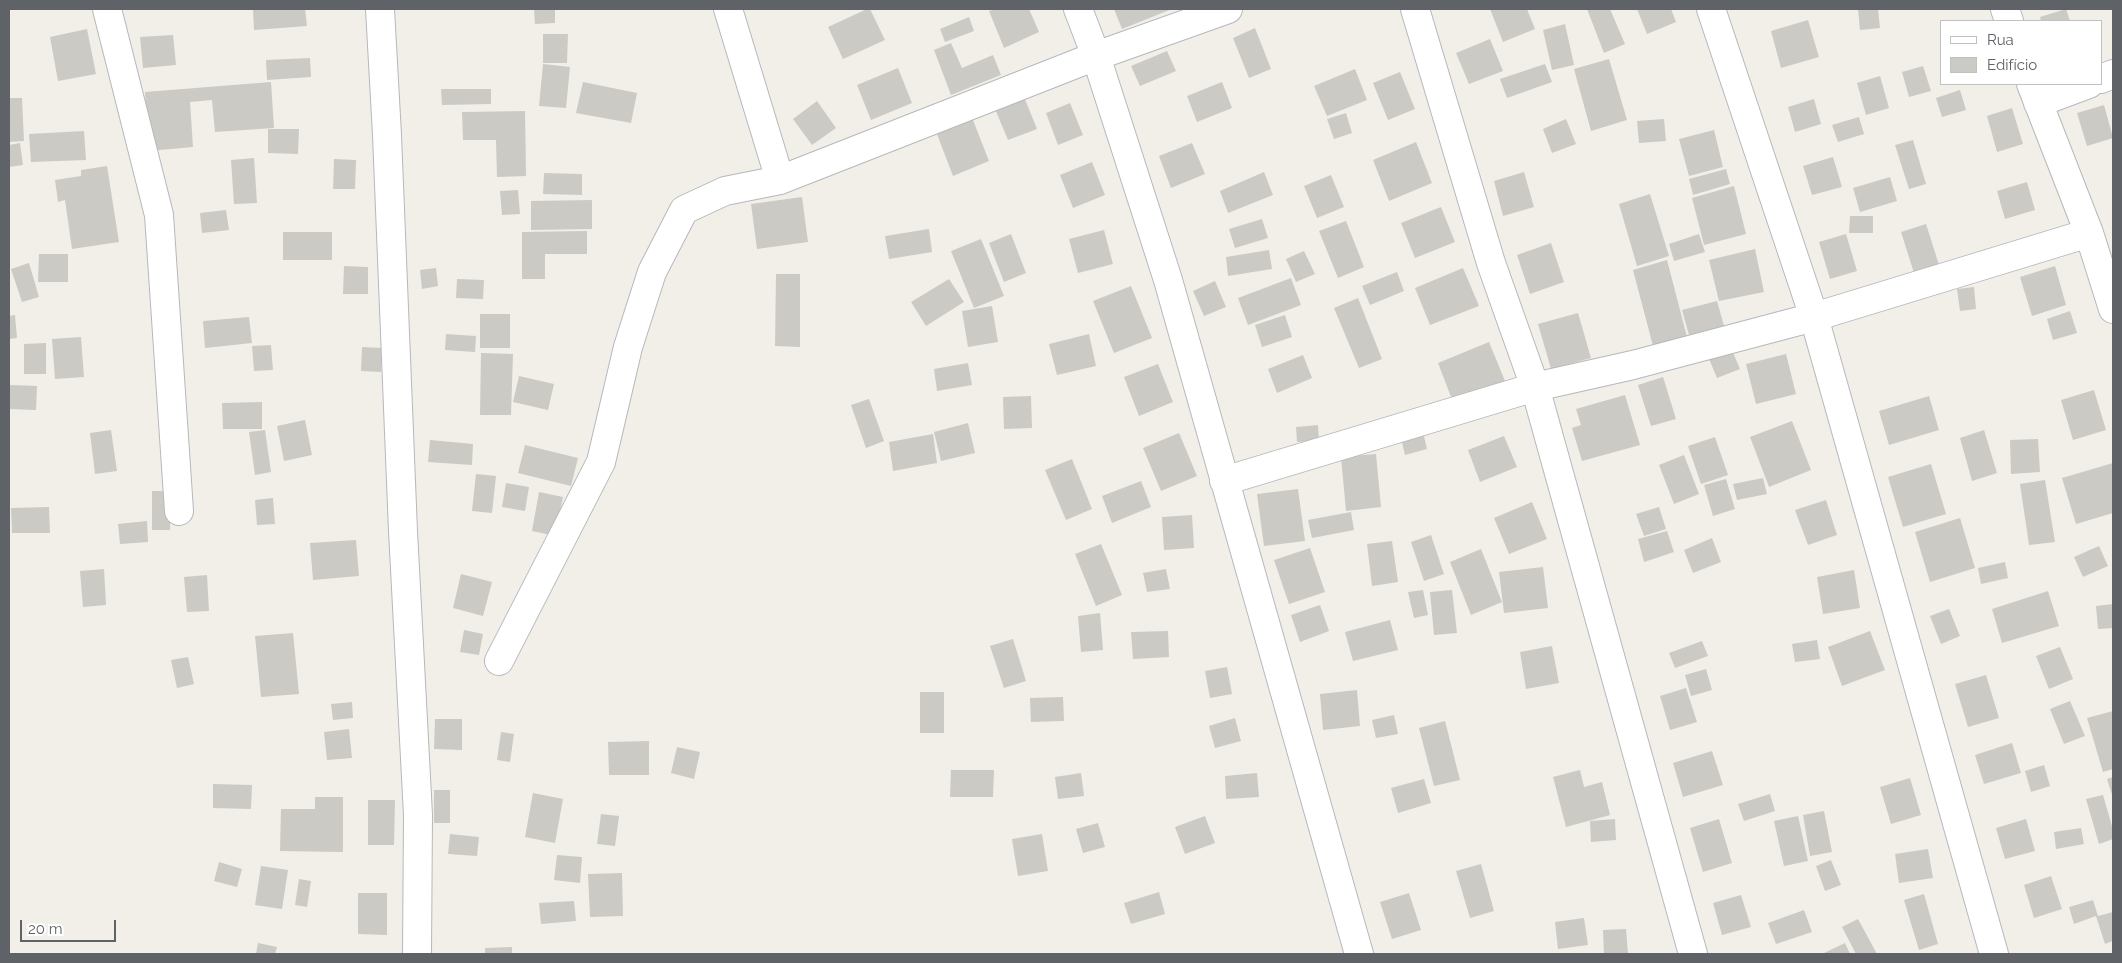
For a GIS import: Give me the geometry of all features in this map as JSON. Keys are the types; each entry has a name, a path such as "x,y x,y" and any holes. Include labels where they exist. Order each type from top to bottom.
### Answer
{"street":[{"path":"107,9 158,215 179,511"},
{"path":"380,9 387,135 402,522 418,815 417,954"},
{"path":"728,9 780,180"},
{"path":"1078,9 1096,56 1168,280 1359,954"},
{"path":"498,661 601,462 628,347 652,272 684,210 726,191 780,180 1096,56 1228,9"},
{"path":"1415,9 1491,263 1536,387 1693,954"},
{"path":"1710,9 1814,317 1994,954"},
{"path":"2083,85 2034,94 2089,233 2113,309"},
{"path":"1224,481 1536,387 1633,365 1814,317 2089,233"}],"building":[{"path":"253,9 305,9 307,26 254,30"},
{"path":"534,9 555,9 555,23 535,24"},
{"path":"870,9 885,40 843,59 828,27"},
{"path":"995,9 1029,9 1039,32 1004,48 989,11"},
{"path":"1114,9 1172,9 1122,29"},
{"path":"1490,9 1527,9 1535,29 1503,42"},
{"path":"1587,9 1610,9 1625,44 1604,53"},
{"path":"1637,9 1671,9 1676,22 1647,34"},
{"path":"1858,9 1878,9 1880,28 1860,30"},
{"path":"2066,9 2070,20 2041,20 2040,17"},
{"path":"969,17 974,31 945,42 940,29"},
{"path":"1808,20 1819,57 1781,68 1771,31"},
{"path":"1565,24 1574,65 1552,70 1543,30"},
{"path":"1255,28 1271,69 1249,78 1233,38"},
{"path":"87,29 96,74 58,81 50,37"},
{"path":"543,34 568,34 567,63 543,63"},
{"path":"173,35 176,65 143,68 140,37"},
{"path":"1490,39 1503,71 1469,84 1456,53"},
{"path":"951,43 962,68 993,55 1001,75 951,95 934,50"},
{"path":"1167,51 1176,71 1140,86 1131,66"},
{"path":"310,58 311,77 267,80 266,60"},
{"path":"1609,59 1627,120 1591,131 1574,69"},
{"path":"543,64 570,67 566,108 539,106"},
{"path":"1545,64 1552,82 1507,98 1500,79"},
{"path":"1923,66 1931,91 1909,97 1902,72"},
{"path":"898,68 912,103 871,120 857,85"},
{"path":"1355,69 1367,100 1327,116 1314,86"},
{"path":"1400,72 1415,109 1388,120 1373,83"},
{"path":"1880,76 1889,108 1866,115 1857,83"},
{"path":"271,82 274,128 215,132 212,100 190,102 193,147 149,151 145,92"},
{"path":"583,82 637,93 631,123 576,113"},
{"path":"1222,82 1232,108 1197,122 1187,96"},
{"path":"441,89 491,89 491,104 442,105"},
{"path":"1960,90 1966,110 1942,117 1936,98"},
{"path":"1024,97 1037,129 1008,140 995,109"},
{"path":"9,98 22,98 24,141 9,142"},
{"path":"1814,99 1821,124 1795,132 1788,107"},
{"path":"817,101 836,128 812,145 793,119"},
{"path":"1070,103 1083,135 1058,145 1046,113"},
{"path":"2104,105 2113,138 2087,146 2077,113"},
{"path":"2012,108 2023,144 1997,152 1987,116"},
{"path":"525,111 526,176 497,177 496,140 463,140 462,112"},
{"path":"1346,113 1352,133 1334,139 1327,119"},
{"path":"971,115 989,161 953,176 935,129"},
{"path":"1859,117 1864,134 1838,142 1832,125"},
{"path":"1566,119 1576,144 1552,153 1543,129"},
{"path":"1664,119 1666,141 1639,143 1637,121"},
{"path":"268,129 299,129 298,154 268,153"},
{"path":"1714,130 1723,167 1689,176 1679,139"},
{"path":"84,131 86,160 31,162 29,134"},
{"path":"1913,140 1926,184 1909,189 1895,145"},
{"path":"1416,142 1432,183 1389,201 1373,160"},
{"path":"20,143 23,165 9,167 9,145"},
{"path":"1192,143 1205,174 1171,188 1159,156"},
{"path":"1833,157 1842,187 1812,195 1803,166"},
{"path":"254,158 257,203 234,204 231,160"},
{"path":"334,159 356,160 355,189 333,189"},
{"path":"1092,162 1105,195 1073,208 1060,175"},
{"path":"107,166 119,242 72,249 65,200 58,202 55,180 81,176 81,170"},
{"path":"1726,169 1730,184 1693,195 1689,179"},
{"path":"1264,172 1273,195 1228,213 1220,191"},
{"path":"1524,172 1534,207 1503,216 1494,181"},
{"path":"544,173 582,174 582,195 543,194"},
{"path":"1331,175 1344,207 1317,218 1304,186"},
{"path":"1890,177 1897,201 1860,212 1853,188"},
{"path":"2027,182 2035,210 2005,219 1997,191"},
{"path":"1734,186 1746,234 1704,245 1692,198"},
{"path":"518,190 520,214 502,215 500,191"},
{"path":"1650,194 1669,256 1637,266 1619,204"},
{"path":"802,197 808,242 757,249 751,204"},
{"path":"592,200 592,229 531,230 531,201"},
{"path":"1441,207 1455,242 1415,258 1401,223"},
{"path":"226,210 229,230 202,233 200,213"},
{"path":"1850,216 1873,216 1873,233 1849,233"},
{"path":"1262,219 1268,238 1235,248 1229,229"},
{"path":"1346,221 1364,267 1338,278 1319,231"},
{"path":"1926,224 1939,265 1914,273 1901,232"},
{"path":"929,229 932,252 889,259 885,236"},
{"path":"1104,230 1113,264 1078,273 1069,239"},
{"path":"587,231 587,254 545,254 545,279 522,279 522,232"},
{"path":"283,232 332,232 332,260 283,260"},
{"path":"1011,234 1026,273 1004,282 989,243"},
{"path":"1699,234 1705,252 1674,261 1669,244"},
{"path":"1846,234 1857,271 1830,279 1819,242"},
{"path":"981,239 1004,296 974,308 951,251"},
{"path":"1551,243 1564,282 1530,294 1517,255"},
{"path":"1755,249 1764,292 1719,301 1709,260"},
{"path":"1269,250 1272,269 1228,276 1226,257"},
{"path":"1304,251 1315,274 1296,282 1286,259"},
{"path":"39,254 68,254 68,282 38,282"},
{"path":"1667,260 1687,337 1653,346 1633,270"},
{"path":"29,263 39,297 22,302 11,269"},
{"path":"344,266 368,267 368,294 343,294"},
{"path":"2055,266 2066,305 2032,316 2020,277"},
{"path":"436,268 438,286 422,289 420,270"},
{"path":"1463,268 1479,306 1430,325 1415,288"},
{"path":"1397,272 1404,291 1370,305 1362,286"},
{"path":"776,274 800,274 800,347 775,346"},
{"path":"1291,278 1301,305 1248,325 1238,298"},
{"path":"457,279 484,280 483,299 456,298"},
{"path":"949,279 964,302 926,326 911,302"},
{"path":"1215,281 1226,307 1204,316 1193,291"},
{"path":"1131,286 1152,338 1114,353 1093,301"},
{"path":"1974,287 1976,309 1960,311 1957,289"},
{"path":"1358,298 1382,359 1359,368 1334,308"},
{"path":"1717,301 1724,326 1689,335 1682,310"},
{"path":"992,306 998,342 968,347 962,311"},
{"path":"2070,311 2077,333 2053,340 2047,319"},
{"path":"1578,313 1591,358 1551,369 1538,324"},
{"path":"480,314 510,314 510,348 480,348"},
{"path":"15,315 17,338 9,339 9,316"},
{"path":"1285,315 1292,337 1262,347 1255,325"},
{"path":"249,317 252,343 205,348 203,321"},
{"path":"446,334 476,336 475,352 445,350"},
{"path":"1089,334 1096,366 1057,375 1049,344"},
{"path":"81,337 84,377 55,379 52,339"},
{"path":"1489,342 1505,381 1453,402 1438,363"},
{"path":"46,343 46,374 24,374 24,344"},
{"path":"271,345 273,370 254,371 252,346"},
{"path":"362,347 382,348 381,372 361,371"},
{"path":"1732,350 1740,369 1717,378 1709,359"},
{"path":"481,353 513,354 511,415 480,415"},
{"path":"1786,354 1796,394 1756,404 1746,364"},
{"path":"1303,355 1312,378 1277,393 1268,369"},
{"path":"968,363 972,385 937,391 934,369"},
{"path":"1158,364 1173,402 1139,416 1124,377"},
{"path":"519,376 554,384 548,410 513,402"},
{"path":"1663,377 1676,419 1651,426 1638,385"},
{"path":"9,385 37,386 36,410 9,409"},
{"path":"2094,390 2106,430 2073,440 2061,400"},
{"path":"1625,395 1640,445 1582,461 1572,428 1581,425 1576,409"},
{"path":"1031,396 1032,428 1004,429 1003,397"},
{"path":"1929,396 1939,430 1889,445 1879,411"},
{"path":"869,399 884,441 866,448 851,405"},
{"path":"262,402 262,429 223,429 222,403"},
{"path":"305,420 312,455 284,461 277,426"},
{"path":"1792,421 1811,470 1769,487 1750,437"},
{"path":"968,423 975,453 941,461 934,432"},
{"path":"1318,425 1319,441 1297,442 1296,427"},
{"path":"111,430 117,471 95,474 90,433"},
{"path":"265,430 271,472 255,475 249,432"},
{"path":"1984,430 1997,473 1972,481 1960,438"},
{"path":"1423,432 1427,449 1405,455 1401,438"},
{"path":"1179,433 1197,476 1161,491 1143,448"},
{"path":"933,434 937,463 893,471 889,442"},
{"path":"1504,436 1517,467 1480,482 1468,450"},
{"path":"1715,437 1728,475 1701,484 1688,446"},
{"path":"2038,439 2040,472 2011,474 2010,440"},
{"path":"430,440 473,444 472,465 428,462"},
{"path":"525,445 578,458 571,486 518,473"},
{"path":"1376,454 1381,507 1346,511 1341,457"},
{"path":"1684,455 1699,494 1674,504 1659,465"},
{"path":"1072,459 1092,509 1066,520 1045,470"},
{"path":"2113,463 2113,513 2076,524 2062,478"},
{"path":"1931,464 1946,514 1903,527 1888,477"},
{"path":"476,474 496,476 492,513 472,511"},
{"path":"1763,478 1767,494 1737,500 1733,484"},
{"path":"1726,479 1735,509 1713,516 1704,485"},
{"path":"2045,480 2055,542 2029,545 2020,484"},
{"path":"1141,481 1151,507 1112,523 1102,496"},
{"path":"506,483 529,487 525,511 502,507"},
{"path":"1298,489 1305,541 1264,546 1257,494"},
{"path":"152,491 171,491 170,530 152,530"},
{"path":"539,492 563,497 555,536 532,531"},
{"path":"273,498 275,524 257,525 255,500"},
{"path":"1826,500 1837,535 1808,545 1795,510"},
{"path":"1532,502 1547,539 1509,554 1494,518"},
{"path":"49,507 50,533 12,533 11,508"},
{"path":"1659,507 1666,529 1644,536 1636,514"},
{"path":"1351,512 1354,530 1312,538 1308,520"},
{"path":"1192,515 1194,548 1164,550 1162,517"},
{"path":"1960,518 1975,568 1930,582 1915,532"},
{"path":"147,521 148,542 120,544 118,524"},
{"path":"1667,531 1674,552 1644,562 1638,539"},
{"path":"1431,535 1444,574 1424,581 1411,542"},
{"path":"1712,538 1721,562 1693,573 1684,550"},
{"path":"356,540 359,576 313,580 310,543"},
{"path":"1392,541 1398,582 1372,586 1367,544"},
{"path":"1101,544 1122,595 1096,606 1075,554"},
{"path":"2099,546 2108,566 2083,577 2074,557"},
{"path":"1310,548 1325,592 1289,604 1274,560"},
{"path":"1481,549 1502,602 1471,615 1450,562"},
{"path":"2005,562 2008,578 1981,584 1978,568"},
{"path":"1543,567 1548,608 1504,613 1499,572"},
{"path":"104,569 106,605 83,607 80,571"},
{"path":"1166,569 1170,589 1147,592 1143,573"},
{"path":"1854,570 1860,608 1823,614 1817,577"},
{"path":"461,574 492,582 483,616 453,608"},
{"path":"207,575 209,611 187,612 184,577"},
{"path":"1423,590 1428,615 1414,618 1408,592"},
{"path":"1452,590 1457,633 1434,635 1430,592"},
{"path":"2048,591 2059,626 2002,643 1992,609"},
{"path":"2113,604 2113,628 2098,629 2096,606"},
{"path":"1320,605 1329,631 1300,642 1291,615"},
{"path":"1949,609 1960,636 1941,644 1930,616"},
{"path":"1100,613 1103,650 1081,652 1078,616"},
{"path":"1390,620 1398,650 1353,661 1345,632"},
{"path":"464,630 483,634 479,655 460,652"},
{"path":"1168,631 1169,657 1133,659 1131,632"},
{"path":"1870,631 1885,670 1842,686 1828,647"},
{"path":"293,633 299,694 261,697 255,636"},
{"path":"1013,639 1026,681 1004,688 990,646"},
{"path":"1817,640 1820,659 1795,662 1792,644"},
{"path":"1702,641 1708,656 1675,668 1669,653"},
{"path":"1552,646 1559,683 1526,689 1520,652"},
{"path":"2060,647 2073,679 2049,689 2036,656"},
{"path":"188,657 194,684 177,688 171,660"},
{"path":"1227,667 1232,694 1210,698 1205,671"},
{"path":"1706,669 1712,690 1691,696 1685,675"},
{"path":"1986,675 1999,718 1968,727 1955,684"},
{"path":"1686,688 1697,722 1670,730 1660,696"},
{"path":"1357,690 1360,726 1323,730 1320,694"},
{"path":"920,692 944,692 944,733 920,733"},
{"path":"1063,697 1064,721 1031,722 1030,698"},
{"path":"2070,701 2085,736 2064,744 2050,709"},
{"path":"352,702 353,718 333,720 331,704"},
{"path":"2113,711 2113,769 2103,772 2087,718"},
{"path":"1394,715 1398,734 1376,738 1372,720"},
{"path":"1235,718 1241,741 1215,748 1209,726"},
{"path":"435,719 462,719 462,750 434,749"},
{"path":"1445,721 1460,780 1434,786 1419,728"},
{"path":"349,729 352,758 327,760 324,732"},
{"path":"501,732 514,734 510,762 497,760"},
{"path":"649,741 649,775 609,775 608,742"},
{"path":"2012,743 2021,773 1984,784 1975,755"},
{"path":"677,747 700,752 694,779 671,773"},
{"path":"1712,751 1723,785 1683,797 1673,763"},
{"path":"2044,765 2050,786 2031,792 2025,771"},
{"path":"951,770 994,770 993,797 950,797"},
{"path":"1580,770 1584,787 1602,782 1610,815 1566,827 1553,777"},
{"path":"1081,773 1084,796 1058,799 1055,777"},
{"path":"1257,773 1259,797 1226,799 1225,776"},
{"path":"2113,777 2113,798 2107,779"},
{"path":"1910,778 1921,815 1891,824 1880,787"},
{"path":"1424,779 1431,803 1398,813 1391,788"},
{"path":"213,784 252,785 251,809 213,808"},
{"path":"434,790 450,790 450,823 434,823"},
{"path":"533,793 563,799 555,843 525,837"},
{"path":"1770,794 1775,811 1744,821 1738,804"},
{"path":"2103,795 2113,830 2113,839 2099,844 2086,799"},
{"path":"315,797 343,797 343,852 280,851 281,809 315,809"},
{"path":"368,800 395,800 394,845 368,845"},
{"path":"1824,811 1832,852 1810,856 1803,815"},
{"path":"601,814 619,816 615,846 597,844"},
{"path":"1205,816 1215,843 1185,854 1175,827"},
{"path":"1798,816 1808,861 1784,866 1774,821"},
{"path":"1615,819 1616,840 1591,842 1590,821"},
{"path":"1719,819 1732,863 1703,872 1690,828"},
{"path":"2026,819 2035,851 2005,859 1996,828"},
{"path":"1098,823 1105,847 1083,853 1076,829"},
{"path":"2081,828 2084,844 2056,849 2054,832"},
{"path":"450,834 479,837 477,856 448,854"},
{"path":"1042,834 1048,871 1018,876 1012,839"},
{"path":"1928,849 1933,878 1899,883 1895,854"},
{"path":"557,855 582,857 580,883 554,880"},
{"path":"1831,860 1841,885 1825,891 1816,866"},
{"path":"219,862 242,869 237,887 214,881"},
{"path":"1481,864 1494,911 1470,918 1456,871"},
{"path":"261,866 288,870 282,909 255,905"},
{"path":"622,873 623,916 590,917 588,874"},
{"path":"2051,876 2062,909 2034,918 2024,885"},
{"path":"299,879 311,881 307,907 295,905"},
{"path":"1159,892 1165,914 1131,924 1124,903"},
{"path":"358,893 387,893 387,935 358,934"},
{"path":"1409,893 1421,930 1392,939 1380,902"},
{"path":"1924,894 1938,944 1919,950 1904,900"},
{"path":"1741,895 1751,927 1722,935 1713,903"},
{"path":"2093,900 2098,916 2113,912 2113,941 2105,944 2096,916 2074,924 2069,907"},
{"path":"574,901 576,921 541,924 539,903"},
{"path":"1804,910 1812,932 1776,944 1768,923"},
{"path":"1584,918 1588,945 1558,949 1555,922"},
{"path":"1858,919 1877,954 1856,954 1842,927"},
{"path":"1626,929 1628,954 1604,954 1603,930"},
{"path":"258,943 277,947 275,954 256,954"},
{"path":"1845,943 1850,954 1822,954"},
{"path":"512,947 512,954 485,954 485,948"}]}
